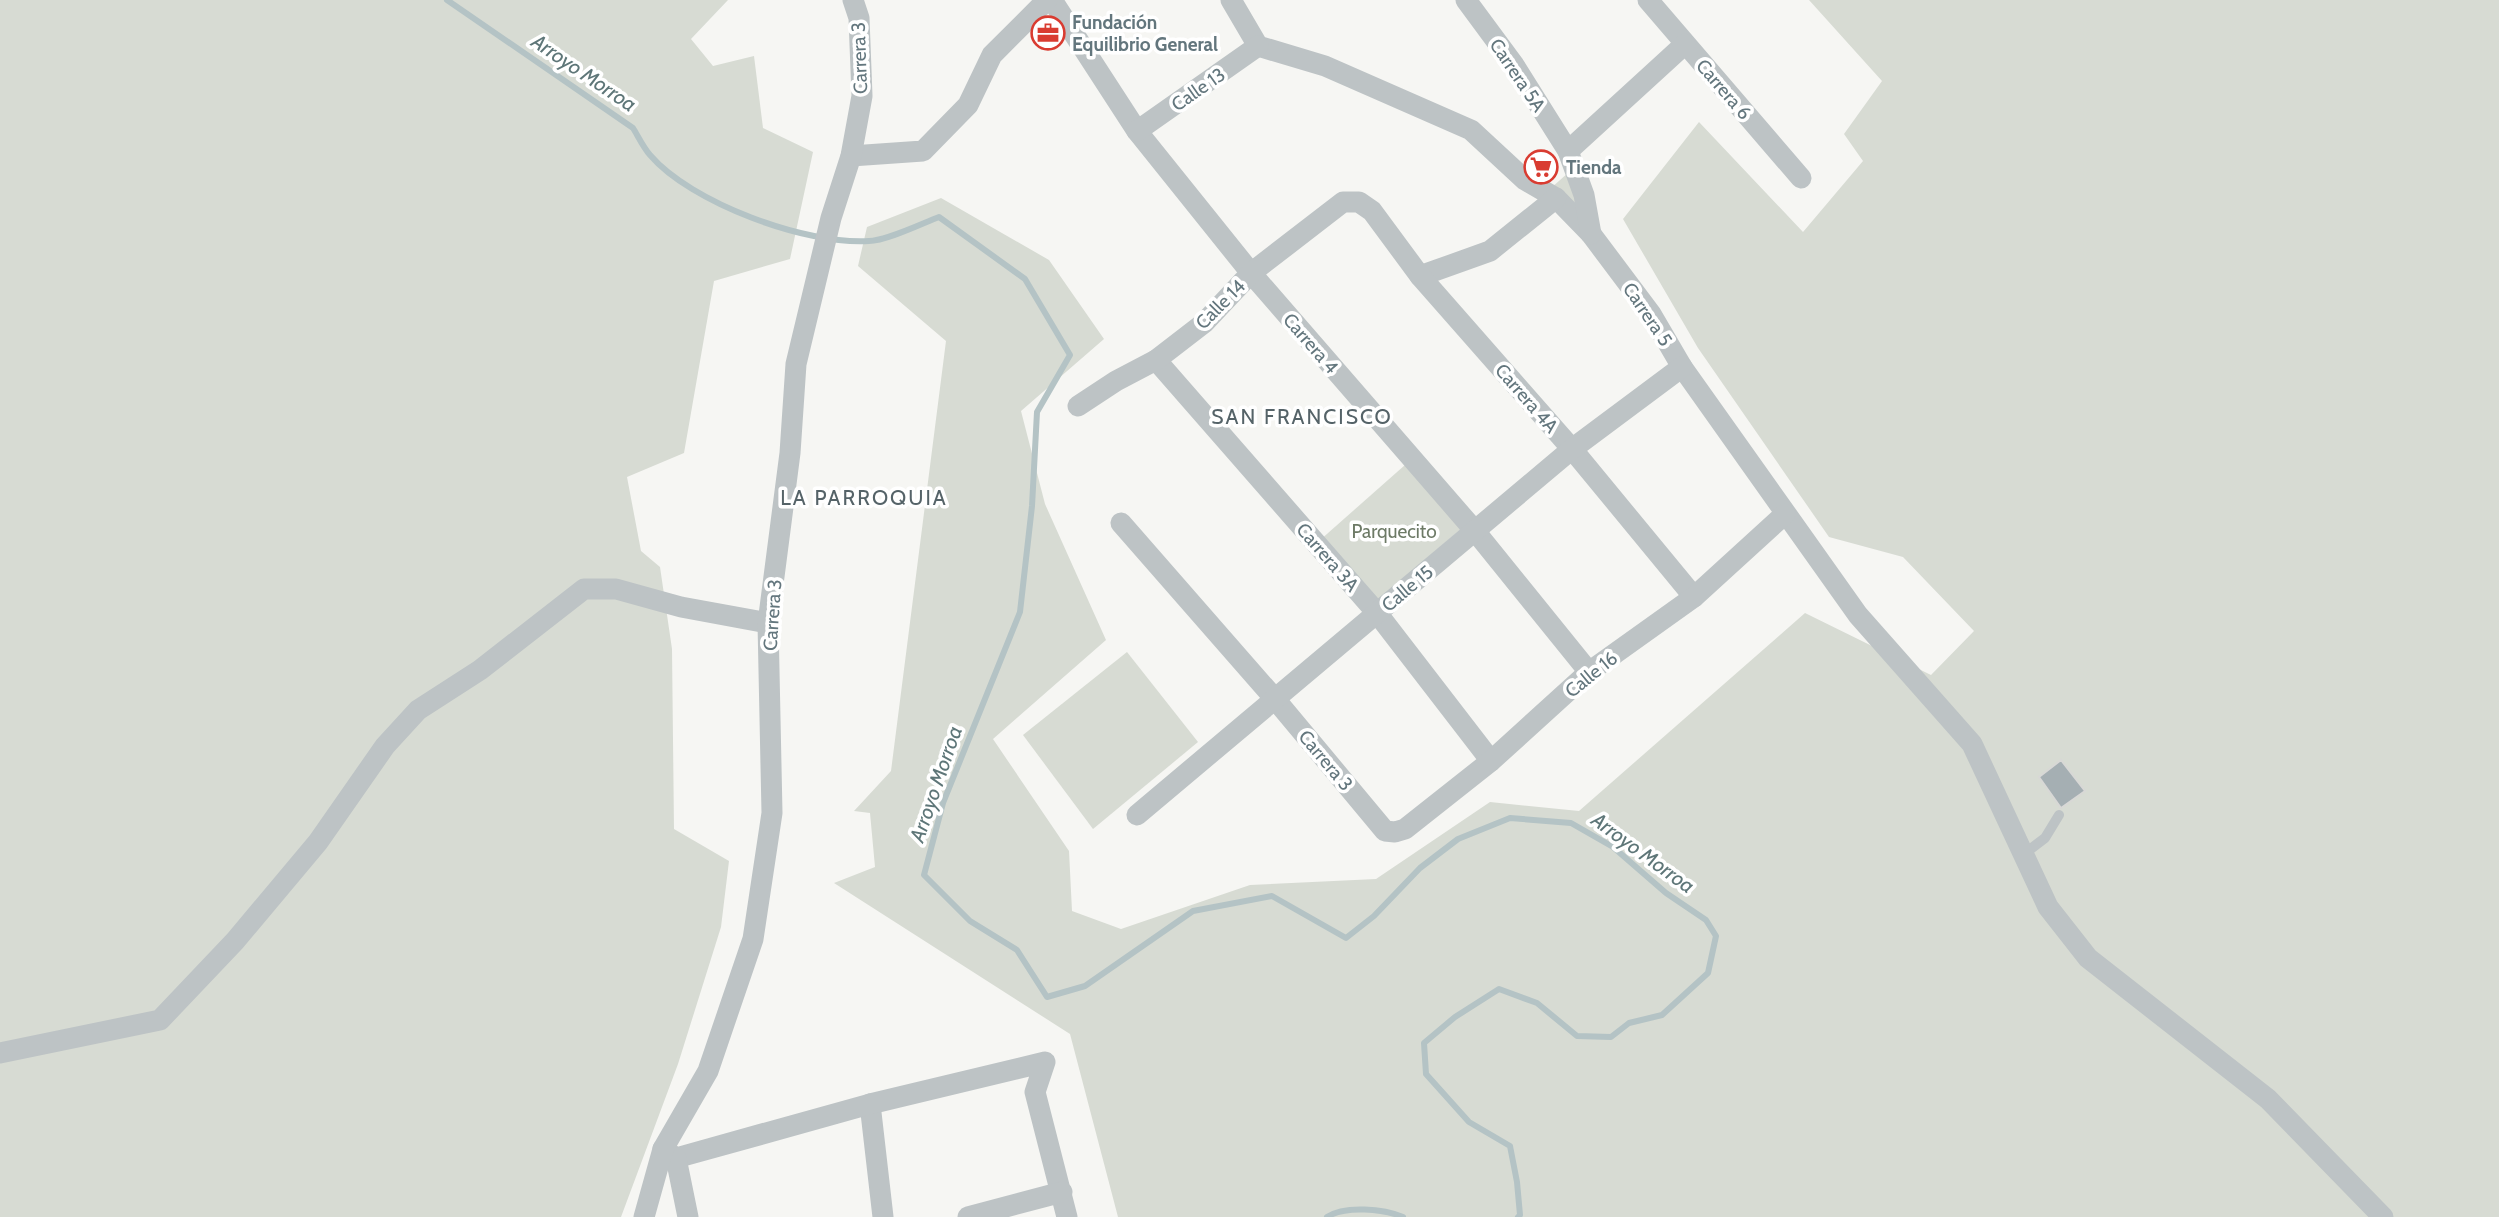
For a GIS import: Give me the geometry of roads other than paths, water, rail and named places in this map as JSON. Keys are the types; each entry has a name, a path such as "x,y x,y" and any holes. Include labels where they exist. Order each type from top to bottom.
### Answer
{"street":[{"name":"Carrera 3","path":"643,1217 708,1071 753,939 772,813 768,623 790,453 796,364 831,218 851,156 862,96 859,18 853,0"},
{"path":"851,156 923,152 968,105 992,55 1047,0"},
{"name":"Carrera 4","path":"1052,0 1137,131 1251,273 1475,531 1589,673"},
{"path":"1231,0 1258,46"},
{"name":"Carrera 6","path":"1648,0 1801,178"},
{"name":"Carrera 5A","path":"1468,1 1514,65 1567,151 1584,195 1591,233"},
{"path":"1567,151 1685,44"},
{"name":"Calle 13","path":"1137,131 1258,46"},
{"name":"Carrera 5","path":"1258,46 1325,66 1471,130 1525,180 1556,198 1591,233 1651,314 1682,367 1858,615 1972,744 2048,907 2088,958 2268,1099 2383,1217"},
{"path":"1420,276 1490,251 1556,198"},
{"name":"Calle 14","path":"1078,406 1116,380 1156,360 1204,323 1251,273 1343,202 1359,202"},
{"name":"Carrera 4A","path":"1359,202 1372,211 1420,276 1572,449 1694,597"},
{"name":"Carrera 3A","path":"1156,360 1377,613 1490,761"},
{"name":"Calle 15","path":"1137,815 1572,449 1682,367"},
{"name":"Calle 16","path":"1395,832 1405,829 1490,761 1589,673 1694,597 1785,514"},
{"name":"Carrera 3","path":"1121,523 1275,699 1385,831 1395,832"},
{"path":"0,1053 160,1020 235,941 318,842 385,746 418,710 480,670 584,589 616,589 681,607 768,623"},
{"path":"688,1217 669,1154 1045,1062 1035,1092 1067,1217"},
{"path":"870,1104 883,1217"},
{"path":"968,1217 1062,1192"}],"lane":[{"path":"2024,854 2045,838 2059,815"}],"waterway":[{"name":"Arroyo Morroa","path":"447,0 633,128 647,152 669,173 721,204 751,218 783,228 843,240 869,241 885,238 939,217 1025,279 1070,355 1037,412 1032,506 1020,612 943,803 924,875 970,921 1017,950 1047,997 1085,986 1193,911 1272,896 1346,938 1374,916 1420,868 1458,839 1510,818 1571,823 1613,847 1666,893 1706,920 1716,936 1708,973 1662,1015 1629,1023 1611,1037 1577,1036 1537,1003 1499,989 1455,1017 1424,1043 1426,1074 1469,1122 1510,1146 1517,1182 1518,1217"},
{"name":"Arroyo Morroa","path":"1327,1217 1354,1210 1386,1212 1403,1217"}],"place":[{"name":"Fundación Equilibrio General","path":"1048,33"},
{"name":"Tienda","path":"1541,167"}],"district":[{"name":"SAN FRANCISCO","path":"1302,417"},
{"name":"LA PARROQUIA","path":"864,498"}],"park label":[{"name":"Parquecito","path":"1394,531"}]}
